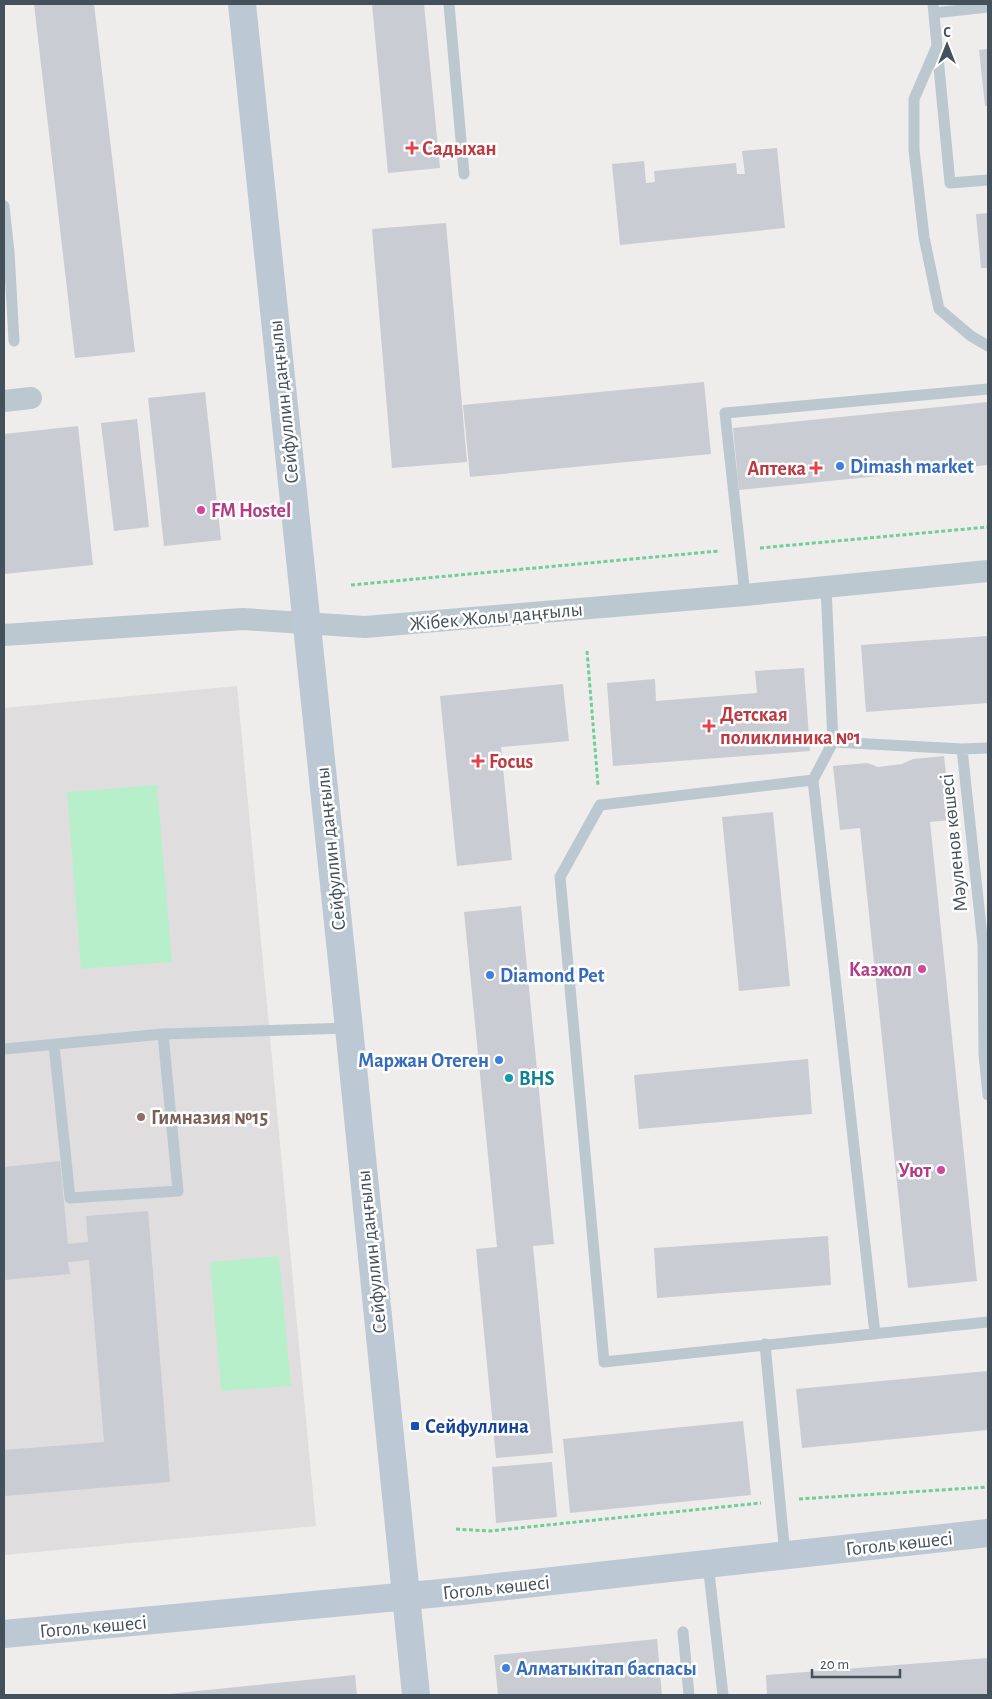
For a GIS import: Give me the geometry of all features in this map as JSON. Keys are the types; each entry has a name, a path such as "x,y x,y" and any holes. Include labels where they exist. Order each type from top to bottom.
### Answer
{"main road":[{"name":"Сейфуллин даңғылы","path":"242,4 349,1028 416,1695"},
{"name":"Гоголь көшесі","path":"4,1634 406,1596 988,1533"}],"street":[{"path":"4,401 31,398"},
{"name":"Жібек Жолы даңғылы","path":"4,635 243,619 365,627 745,595 988,570"}],"lane":[{"path":"449,4 464,174"},
{"path":"988,7 934,8 950,183 988,180"},
{"path":"937,46 914,99 914,150 924,237 939,309 971,336 988,346"},
{"path":"4,206 14,341"},
{"path":"745,595 725,413 988,389"},
{"path":"826,587 833,742 813,780 875,1334"},
{"name":"Мәуленов көшесі","path":"833,742 962,749 983,945 988,1095"},
{"path":"962,749 988,748"},
{"path":"813,780 600,805 560,877 604,1362 988,1322"},
{"path":"4,1049 163,1034 349,1028"},
{"path":"54,1045 70,1198 178,1190 163,1034"},
{"path":"765,1344 785,1555"},
{"path":"708,1564 723,1695"},
{"path":"683,1632 689,1695"}],"path":[{"path":"351,584 988,527"},
{"path":"587,651 600,805"},
{"path":"456,1529 489,1531 780,1501 988,1487"}],"shaded area":[{"name":"Гимназия №15","path":"237,686 316,1526 4,1555 4,708"}],"green space":[{"path":"157,785 172,962 81,969 67,792"},
{"path":"279,1256 291,1386 221,1391 210,1262"}],"building":[{"path":"34,4 94,4 135,352 75,358"},
{"path":"372,4 424,4 440,168 388,173"},
{"path":"988,49 988,106 985,106 979,50"},
{"path":"777,148 785,228 620,245 612,164 644,161 646,183 655,182 654,171 736,163 737,174 745,174 742,151"},
{"path":"988,213 988,268 981,268 976,214"},
{"path":"446,223 467,462 392,468 372,229"},
{"path":"704,382 711,454 470,477 463,405"},
{"path":"205,392 221,540 164,546 148,398"},
{"path":"988,402 988,465 739,490 733,428"},
{"path":"137,419 149,527 114,531 101,423"},
{"path":"78,426 93,565 4,574 4,434"},
{"path":"988,636 988,703 866,712 861,645"},
{"name":"Детская поликлиника №1","path":"804,668 810,751 613,766 607,683 655,679 656,701 757,693 755,671"},
{"path":"563,684 569,741 501,747 512,860 457,866 440,696"},
{"path":"944,756 951,820 930,822 977,1281 908,1288 860,828 840,830 833,766 867,763 878,767 902,764 913,759"},
{"path":"773,812 790,986 739,991 722,817"},
{"name":"BHS","path":"521,906 554,1244 533,1246 553,1453 496,1458 476,1249 497,1247 464,912"},
{"path":"808,1059 812,1114 639,1129 634,1075"},
{"path":"60,1161 68,1244 88,1242 86,1216 148,1211 170,1482 4,1496 4,1450 104,1442 89,1260 68,1262 70,1274 4,1280 4,1167"},
{"path":"828,1236 831,1285 657,1298 654,1248"},
{"path":"988,1371 988,1430 802,1448 796,1389"},
{"path":"743,1421 751,1495 570,1513 563,1439"},
{"path":"552,1462 557,1517 496,1523 492,1467"},
{"path":"657,1639 662,1695 498,1695 494,1655"},
{"path":"988,1658 988,1695 767,1695 766,1675"},
{"path":"355,1675 357,1695 169,1695 169,1694"}],"place":[{"name":"Садыхан","path":"412,148"},
{"name":"Dimash market","path":"840,466"},
{"name":"Аптека","path":"816,468"},
{"name":"FM Hostel","path":"201,510"},
{"name":"Детская поликлиника №1","path":"709,726"},
{"name":"Focus","path":"478,761"},
{"name":"Казжол","path":"922,969"},
{"name":"Diamond Pet","path":"490,975"},
{"name":"Маржан Отеген","path":"499,1060"},
{"name":"BHS","path":"509,1078"},
{"name":"Гимназия №15","path":"141,1117"},
{"name":"Уют","path":"941,1170"},
{"name":"Сейфуллина","path":"415,1426"},
{"name":"Алматыкітап баспасы","path":"506,1668"}]}
